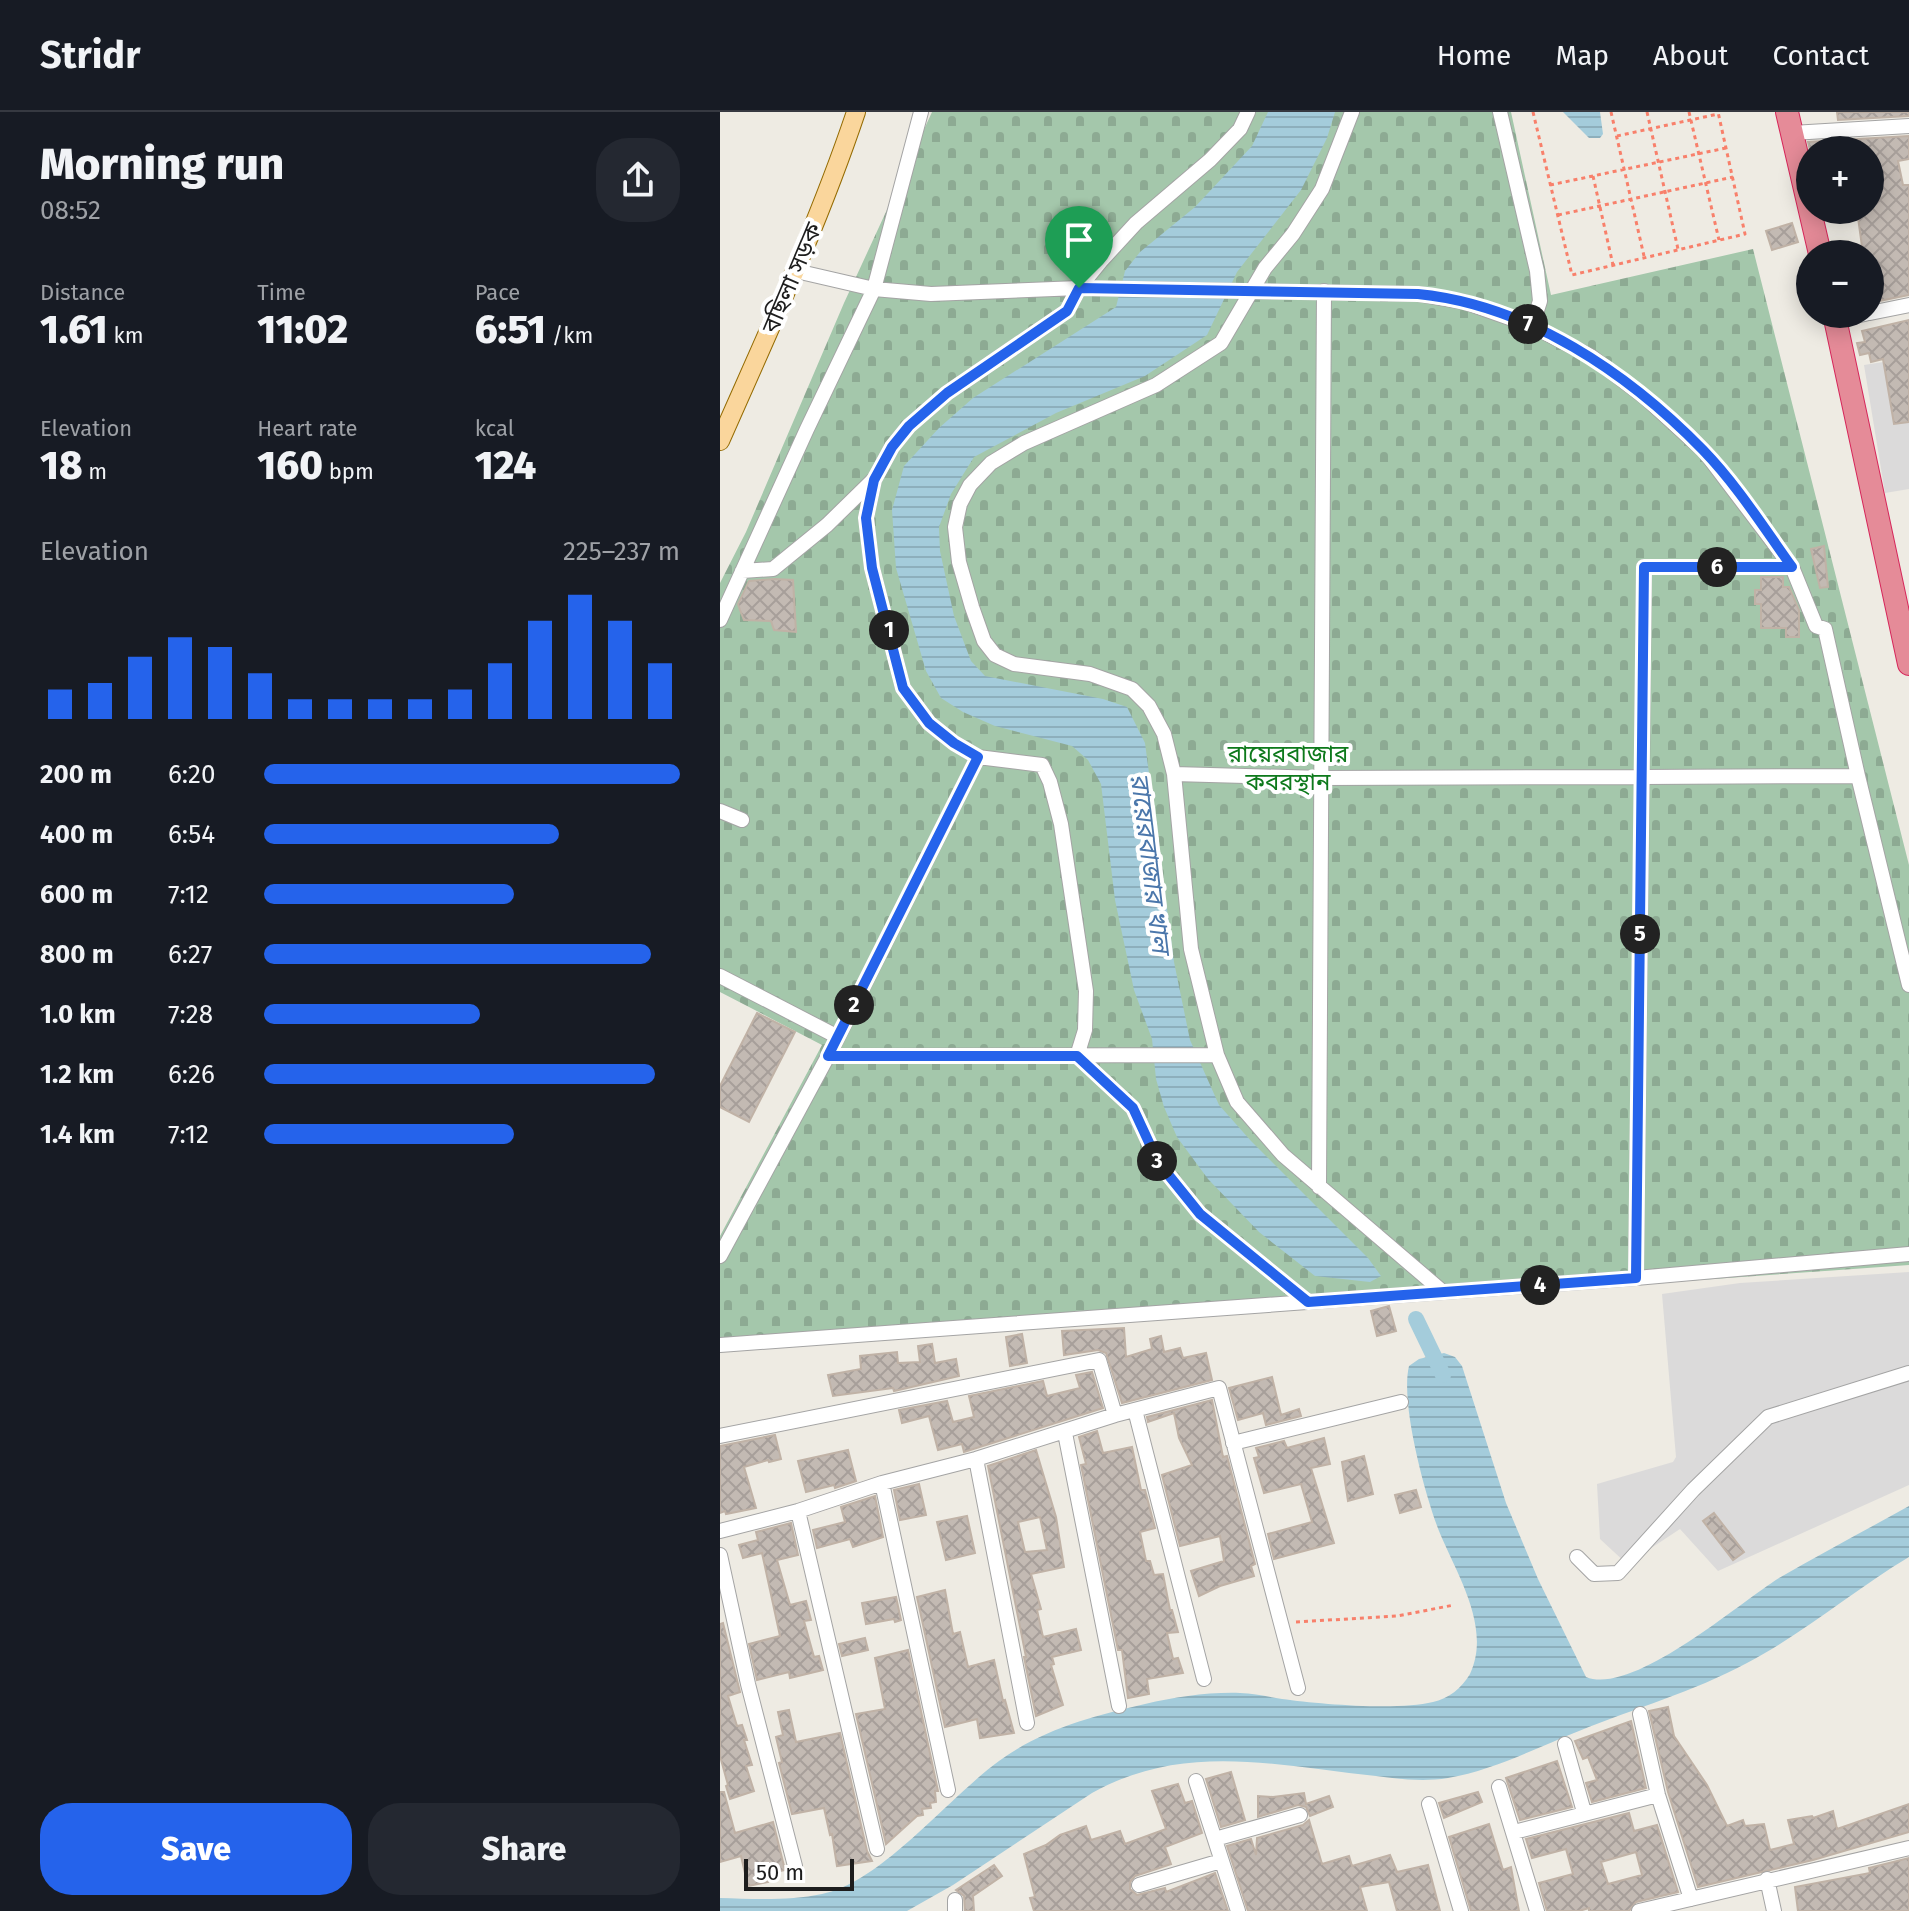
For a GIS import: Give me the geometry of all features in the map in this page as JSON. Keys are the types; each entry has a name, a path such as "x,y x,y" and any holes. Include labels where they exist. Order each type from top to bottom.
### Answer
{"highway":[{"path":"1790,122 1817,240"},
{"path":"1837,328 1905,628 1909,664"}],"main road":[{"name":"বছিলা সড়ক","path":"720,441 796,271 856,112"}],"street":[{"path":"720,620 874,289 921,112"},
{"path":"1077,1056 1085,1030 1086,991 1061,824 1050,782 1042,765 978,757 954,743 929,723 903,688 872,568 866,518 874,480 892,447 909,426 947,393 1067,311 1079,288 1136,223 1210,160 1240,129 1248,112"},
{"path":"1352,112 1322,189 1293,234 1265,268 1221,343 1156,385 1024,443 991,463 970,485 960,504 955,527 959,562 972,607 984,641 995,655 1014,664 1090,674 1132,689 1149,706 1164,734 1174,774 1191,949 1217,1055 1237,1102 1283,1155 1443,1292"},
{"path":"1500,112 1537,271 1540,301 1532,326"},
{"path":"1790,122 1909,126"},
{"path":"796,271 874,289 931,294 1101,288 1442,296 1532,326 1592,357 1647,399 1704,451 1792,567 1816,626 1825,629 1909,985"},
{"path":"1319,1187 1324,291"},
{"path":"1884,310 1909,305"},
{"path":"742,571 773,569 827,525 874,480"},
{"path":"1636,1278 1644,567 1792,567"},
{"path":"720,1256 838,1037 978,757"},
{"path":"1174,774 1322,778 1858,776"},
{"path":"720,811 742,820"},
{"path":"720,976 838,1037"},
{"path":"828,1056 1217,1055"},
{"path":"1077,1056 1133,1108 1158,1162 1200,1214 1308,1302"},
{"path":"720,1345 1636,1278 1909,1254"},
{"path":"720,1436 1099,1360 1115,1415"},
{"path":"1577,1557 1594,1574 1618,1573 1693,1490 1768,1417 1909,1373"},
{"path":"720,1531 1065,1433 1115,1415 1219,1388 1298,1688"},
{"path":"1233,1443 1401,1402"},
{"path":"1135,1410 1204,1679"},
{"path":"1065,1433 1119,1706"},
{"path":"976,1459 1027,1723"},
{"path":"882,1483 948,1790"},
{"path":"798,1511 877,1849"},
{"path":"720,1555 751,1698 795,1866"},
{"path":"1640,1714 1658,1795 1691,1899"},
{"path":"1565,1744 1584,1812"},
{"path":"1196,1781 1238,1911"},
{"path":"1499,1787 1537,1911"},
{"path":"1514,1832 1658,1795"},
{"path":"1429,1804 1461,1911"},
{"path":"1215,1839 1300,1815"},
{"path":"1639,1911 1909,1848"},
{"path":"1139,1885 1221,1861"},
{"path":"1767,1879 1774,1911"}],"path":[{"path":"1533,112 1572,275 1745,234 1718,113 1617,136"},
{"path":"1611,112 1645,258"},
{"path":"1647,112 1678,250"},
{"path":"1689,112 1719,240"},
{"path":"1550,185 1726,148"},
{"path":"1593,176 1613,265"},
{"path":"1558,215 1733,177"},
{"path":"1283,1636 1292,1622 1397,1616 1454,1605"}],"shaded area":[{"path":"1909,358 1909,489 1885,493 1864,365"},
{"path":"1909,1272 1909,1485 1718,1571 1680,1529 1627,1564 1600,1539 1597,1484 1673,1462 1676,1457 1662,1294 1740,1283"}],"green space":[{"name":"রায়েরবাজার কবরস্থান","path":"932,112 1511,112 1551,295 1753,249 1909,865 1909,1265 720,1350 720,1236 822,1045 720,992 720,583 746,532 844,303"}],"water":[{"name":"রায়েরবাজার খাল","path":"1268,112 1335,112 1327,138 1301,190 1237,272 1207,335 1145,376 1056,413 974,457 951,494 939,527 940,551 954,616 971,661 985,676 1103,699 1127,707 1145,743 1174,962 1190,1040 1219,1105 1368,1258 1381,1276 1370,1282 1315,1276 1259,1232 1208,1179 1177,1137 1164,1107 1156,1079 1152,1039 1134,990 1115,900 1101,784 1088,760 1072,746 995,726 941,698 926,671 896,568 892,510 904,466 939,428 973,398 1116,307 1125,271 1140,252 1195,207 1252,146"},
{"path":"1563,112 1600,112 1603,134 1600,138 1589,138"},
{"path":"1444,1353 1455,1357 1462,1366 1506,1503 1538,1579 1586,1677 1606,1679 1657,1661 1779,1578 1909,1506 1909,1557 1789,1638 1727,1673 1482,1770 1421,1780 1232,1761 1162,1767 1127,1777 1092,1793 953,1885 907,1911 720,1911 720,1898 797,1898 845,1886 891,1856 999,1761 1033,1740 1088,1719 1157,1701 1216,1693 1379,1706 1418,1705 1454,1692 1470,1674 1476,1656 1477,1638 1469,1601 1427,1495 1415,1449 1407,1382 1409,1366 1419,1359"}],"building":[{"path":"1837,112 1909,112 1909,116 1838,120"},
{"path":"1909,136 1909,159 1898,161 1903,185 1909,185 1909,295 1884,300 1884,240 1861,240 1859,224 1884,224 1884,137"},
{"path":"1792,223 1797,240 1772,250 1766,231"},
{"path":"1909,320 1909,422 1894,424 1883,359 1871,362 1869,353 1860,355 1857,343 1865,342 1862,331"},
{"path":"1824,546 1828,587 1820,588 1811,549"},
{"path":"1761,577 1783,577 1783,587 1789,587 1799,610 1799,637 1786,637 1786,628 1761,628 1761,604 1755,604 1755,590 1761,590"},
{"path":"793,580 796,632 774,630 771,621 744,620 738,604 749,581"},
{"path":"757,1013 795,1032 749,1122 720,1107 720,1086"},
{"path":"1389,1306 1396,1331 1377,1336 1371,1311"},
{"path":"1124,1328 1126,1357 1152,1349 1150,1339 1161,1336 1164,1352 1180,1348 1183,1358 1206,1353 1212,1380 1122,1403 1106,1353 1098,1350 1064,1355 1062,1331"},
{"path":"1022,1334 1027,1363 1010,1366 1006,1337"},
{"path":"932,1344 935,1363 956,1359 959,1376 894,1391 893,1388 833,1396 828,1375 861,1369 860,1356 897,1352 898,1363 920,1362 918,1346"},
{"path":"1092,1372 1103,1408 964,1452 962,1444 938,1450 929,1416 902,1423 899,1410 947,1401 953,1422 974,1417 969,1396 1043,1381 1047,1396 1080,1388 1076,1375"},
{"path":"1272,1377 1281,1415 1299,1409 1301,1416 1266,1425 1263,1413 1238,1420 1229,1388"},
{"path":"1212,1400 1223,1457 1227,1456 1255,1564 1251,1566 1254,1576 1199,1596 1191,1571 1224,1561 1220,1536 1180,1546 1162,1475 1192,1465 1179,1438 1174,1413 1148,1422 1147,1417"},
{"path":"1097,1431 1103,1453 1132,1447 1141,1490 1145,1490 1155,1528 1140,1532 1146,1561 1150,1561 1154,1575 1163,1574 1178,1632 1167,1633 1173,1659 1178,1658 1183,1673 1147,1679 1149,1694 1128,1698 1122,1650 1118,1650 1081,1465 1086,1464 1079,1437"},
{"path":"775,1435 781,1459 744,1467 756,1508 720,1513 720,1446"},
{"path":"1324,1438 1330,1464 1311,1468 1334,1543 1274,1559 1268,1534 1312,1522 1301,1484 1264,1493 1254,1458 1259,1457 1256,1448 1284,1441 1287,1448"},
{"path":"848,1450 856,1481 806,1492 798,1461"},
{"path":"1036,1450 1056,1517 1064,1567 1031,1574 1041,1609 1037,1610 1043,1637 1076,1629 1081,1650 1052,1657 1054,1664 1051,1665 1063,1705 1036,1716 1026,1657 988,1466","holes":["1040,1517 1047,1550 1025,1552 1018,1522"]},
{"path":"1364,1456 1373,1494 1348,1501 1342,1462"},
{"path":"919,1484 926,1515 900,1520 894,1490"},
{"path":"1416,1490 1421,1507 1400,1513 1395,1495"},
{"path":"875,1496 883,1537 853,1547 850,1539 817,1548 813,1530 845,1522 841,1507"},
{"path":"1714,1513 1744,1552 1733,1560 1703,1521"},
{"path":"967,1516 975,1553 946,1560 937,1522"},
{"path":"791,1523 798,1555 777,1560 790,1605 806,1601 811,1620 804,1621 814,1657 819,1656 823,1670 790,1678 789,1672 757,1680 749,1644 780,1636 762,1553 743,1558 739,1545 758,1540 756,1532"},
{"path":"945,1590 953,1634 960,1632 968,1667 994,1660 1014,1733 980,1738 977,1719 945,1727 917,1597"},
{"path":"896,1597 901,1620 866,1624 862,1603"},
{"path":"723,1623 740,1692 728,1696 737,1726 742,1725 747,1740 744,1740 752,1765 746,1766 754,1791 730,1799 720,1756 720,1624"},
{"path":"865,1638 868,1650 842,1656 839,1644"},
{"path":"908,1650 938,1791 935,1791 936,1802 930,1803 931,1808 922,1809 923,1815 917,1816 886,1844 856,1714 885,1709 875,1658"},
{"path":"1668,1707 1674,1736 1707,1785 1727,1826 1743,1820 1745,1826 1764,1824 1770,1850 1794,1844 1788,1820 1813,1818 1833,1811 1837,1829 1909,1804 1909,1832 1813,1860 1698,1887 1668,1792 1649,1711"},
{"path":"789,1710 796,1742 840,1733 867,1851 872,1861 837,1866 824,1808 792,1814 776,1737 783,1735 778,1712"},
{"path":"1631,1721 1646,1788 1592,1802 1586,1783 1597,1780 1588,1757 1583,1759 1575,1741"},
{"path":"1557,1761 1572,1807 1520,1820 1506,1778"},
{"path":"1231,1772 1245,1820 1221,1827 1206,1779"},
{"path":"1178,1784 1185,1803 1192,1801 1202,1833 1165,1847 1171,1864 1135,1876 1130,1882 1130,1889 1137,1895 1165,1888 1166,1892 1215,1873 1228,1911 1034,1911 1030,1898 1035,1897 1024,1854 1060,1835 1086,1826 1091,1840 1120,1831 1125,1844 1166,1829 1152,1791"},
{"path":"720,1792 724,1792 735,1833 773,1822 785,1870 766,1874 768,1882 748,1886 741,1856 720,1862"},
{"path":"1478,1792 1482,1802 1444,1818 1439,1803"},
{"path":"1304,1793 1306,1804 1329,1796 1333,1807 1310,1816 1306,1807 1298,1805 1258,1817 1258,1796"},
{"path":"1629,1813 1634,1831 1657,1825 1678,1892 1636,1902 1629,1911 1589,1911 1589,1908 1547,1911 1539,1883 1573,1874 1566,1849 1532,1858 1526,1839","holes":["1636,1852 1642,1875 1608,1884 1601,1862"]},
{"path":"1309,1820 1322,1864 1349,1856 1352,1866 1390,1855 1397,1872 1428,1865 1440,1911 1397,1911 1389,1882 1360,1887 1367,1911 1248,1911 1227,1846 1251,1839 1256,1855 1257,1838 1303,1825"},
{"path":"1489,1824 1503,1870 1511,1867 1519,1911 1471,1911 1449,1837"},
{"path":"1909,1858 1909,1911 1798,1911 1795,1887 1870,1873 1869,1868"},
{"path":"994,1865 1002,1876 973,1896 974,1911 965,1911 964,1896 956,1890"}],"waterway":[{"path":"1416,1319 1443,1375"}],"route":[{"path":"1079,288 1442,296 1532,326 1592,357 1647,399 1704,451 1792,567 1644,567 1636,1278 1308,1302 1200,1214 1158,1162 1133,1108 1077,1056 828,1056 978,757 929,723 903,688 872,568 866,518 874,480 892,447 909,426 947,393 1067,311 1079,288"}]}
